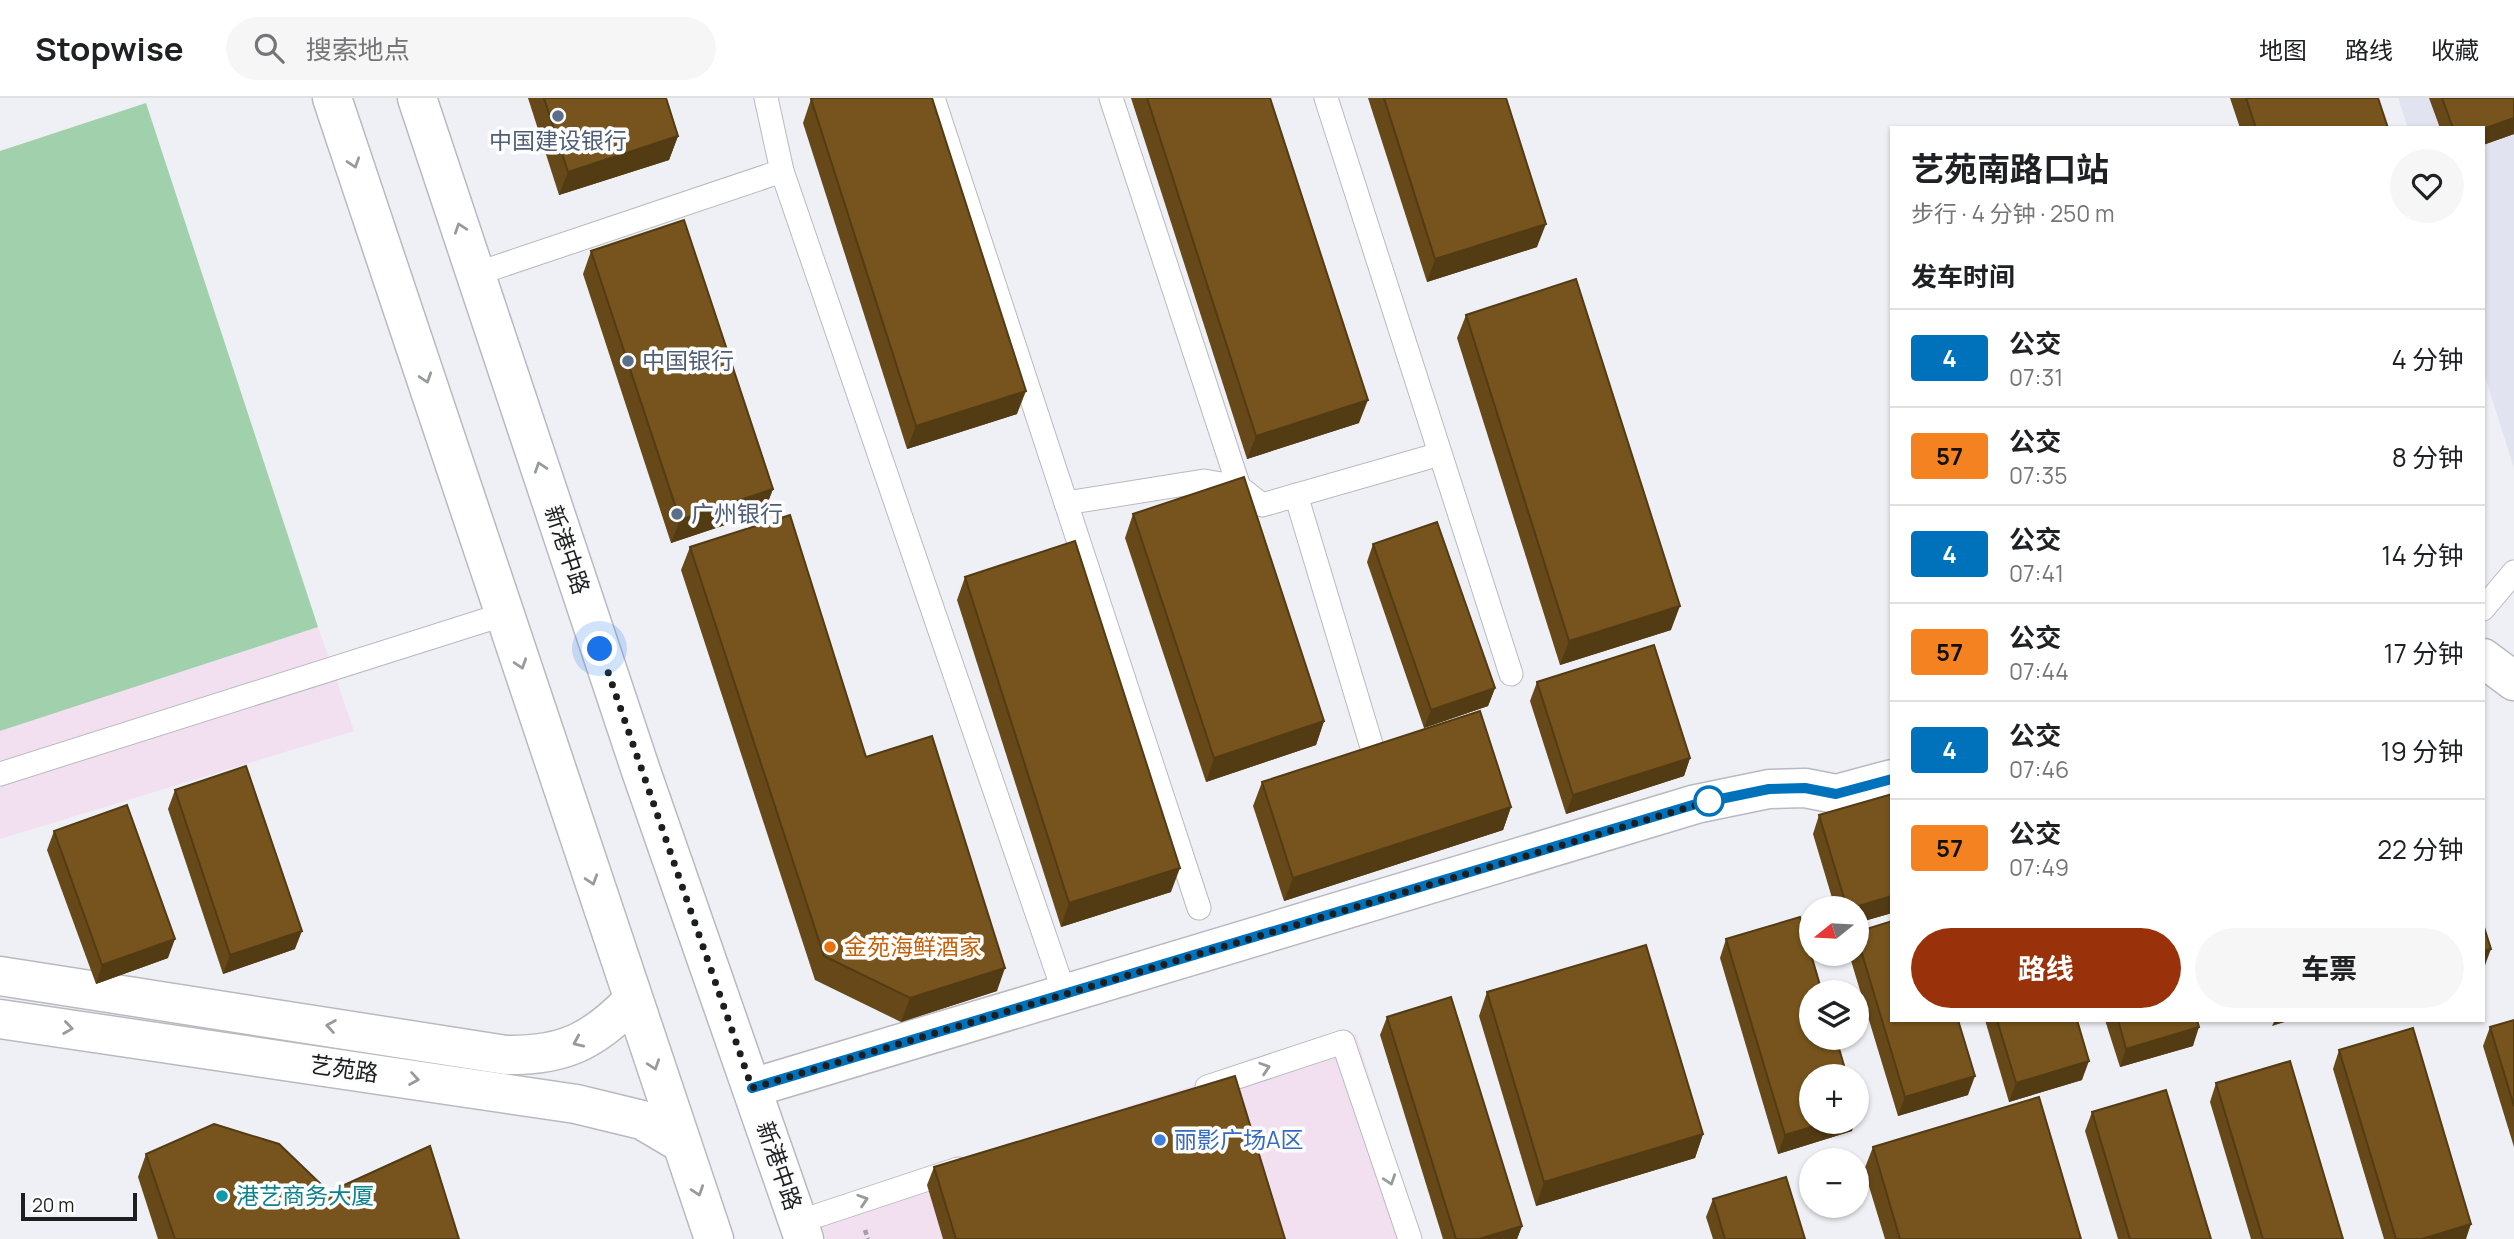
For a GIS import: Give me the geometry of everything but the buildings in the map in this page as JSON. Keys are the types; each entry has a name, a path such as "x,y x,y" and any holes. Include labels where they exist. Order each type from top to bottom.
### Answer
{"street":[{"path":"332,98 632,1001 714,1239"},
{"name":"新港中路","path":"417,98 637,758 801,1230"},
{"path":"2485,659 2514,681"},
{"path":"752,1088 1696,804 1769,789 1805,788 1836,794 1890,780"},
{"name":"艺苑路","path":"0,976 506,1055 542,1056 569,1046 612,1021 632,1001"},
{"name":"艺苑路","path":"0,1019 576,1104 642,1120 681,1143"}],"lane":[{"path":"766,98 782,171 1065,995"},
{"path":"933,98 1199,908"},
{"path":"1111,98 1239,487"},
{"path":"1326,98 1511,674"},
{"path":"476,274 782,171"},
{"path":"1066,503 1204,481 1239,487 1262,505 1440,454"},
{"path":"1296,495 1371,744"},
{"path":"2485,607 2514,572"},
{"path":"0,774 505,614"},
{"path":"1185,1094 1343,1042 1410,1239"},
{"path":"801,1230 974,1164"}],"shaded area":[{"path":"2398,98 2514,98 2514,468 2485,376 2485,126 2407,126"},
{"path":"318,627 354,731 0,839 0,731"},
{"path":"1356,1034 1420,1239 826,1239 815,1206"}],"green space":[{"path":"146,103 318,627 0,731 0,151"}],"bus line":[{"name":"4","path":"752,1088 1696,804 1769,789 1805,788 1836,794 1890,780"}],"place":[{"name":"中国建设银行","path":"558,116"},
{"name":"中国银行","path":"628,361"},
{"name":"广州银行","path":"677,514"},
{"name":"金苑海鲜酒家","path":"830,947"},
{"name":"丽影广场A区","path":"1160,1140"},
{"name":"港艺商务大厦","path":"222,1196"}],"route":[{"path":"600,649 752,1088 1709,801"}]}
